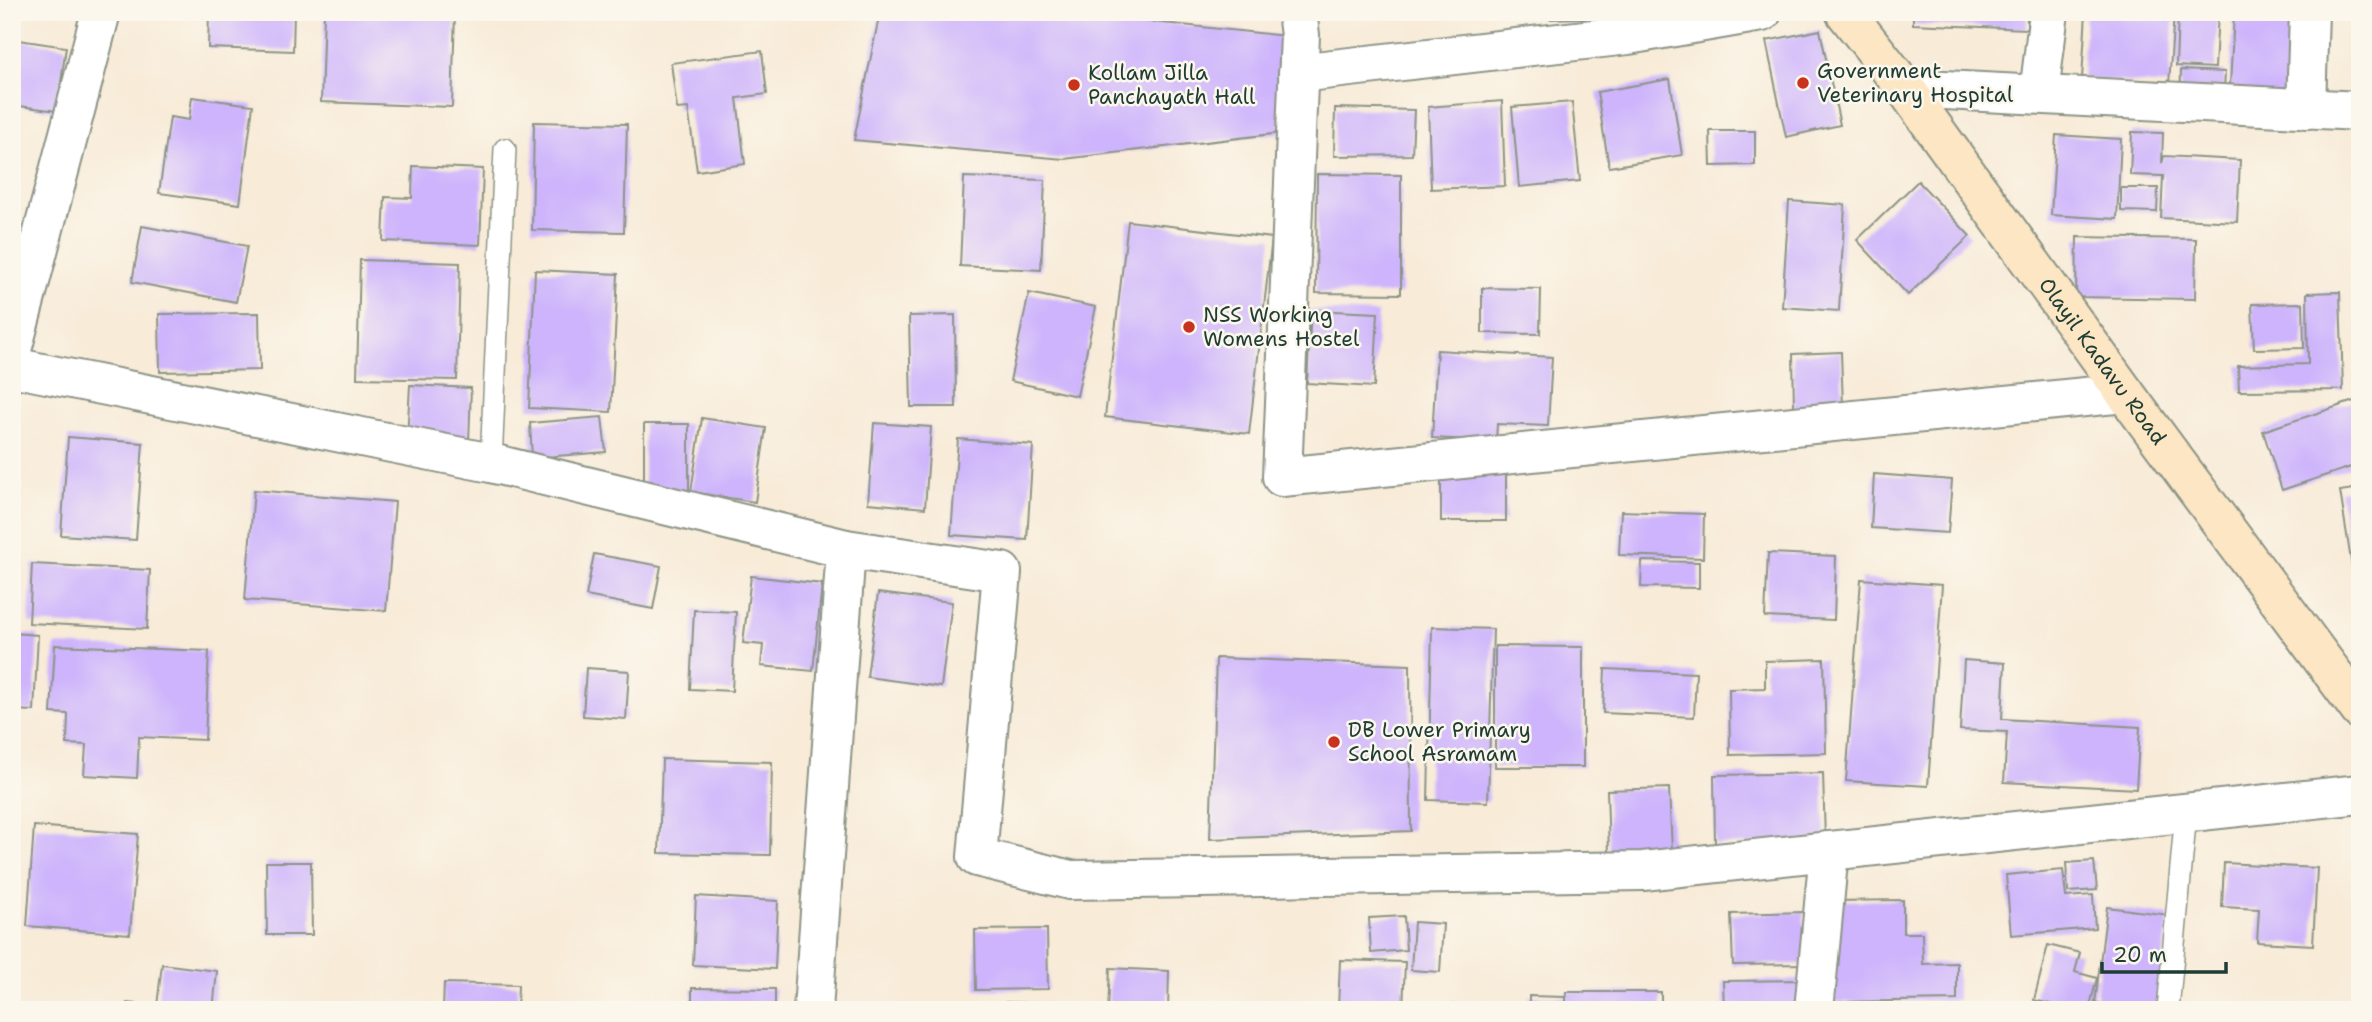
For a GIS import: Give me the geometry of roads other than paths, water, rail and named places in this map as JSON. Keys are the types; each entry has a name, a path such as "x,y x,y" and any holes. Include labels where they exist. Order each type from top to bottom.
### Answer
{"street":[{"path":"12,350 101,12"},
{"path":"1297,12 1300,36 1282,477 2124,393"},
{"path":"1298,73 1628,35 1762,12"},
{"name":"Olayil Kadavu Road","path":"1845,12 1905,88 2124,393 2360,710"},
{"path":"2039,94 2049,12"},
{"path":"2306,109 2309,12"},
{"path":"1905,88 2360,111"},
{"path":"12,367 491,463 846,549 1002,572 977,857 1070,880 1643,871 2360,794"},
{"path":"813,1010 846,549"},
{"path":"1814,1010 1829,851"}],"lane":[{"path":"491,463 505,149"},
{"path":"2168,1010 2186,812"}],"place":[{"name":"Government Veterinary Hospital","path":"1803,83"},
{"name":"Kollam Jilla Panchayath Hall","path":"1074,85"},
{"name":"NSS Working Womens Hostel","path":"1189,327"},
{"name":"DB Lower Primary School Asramam","path":"1334,742"}]}
